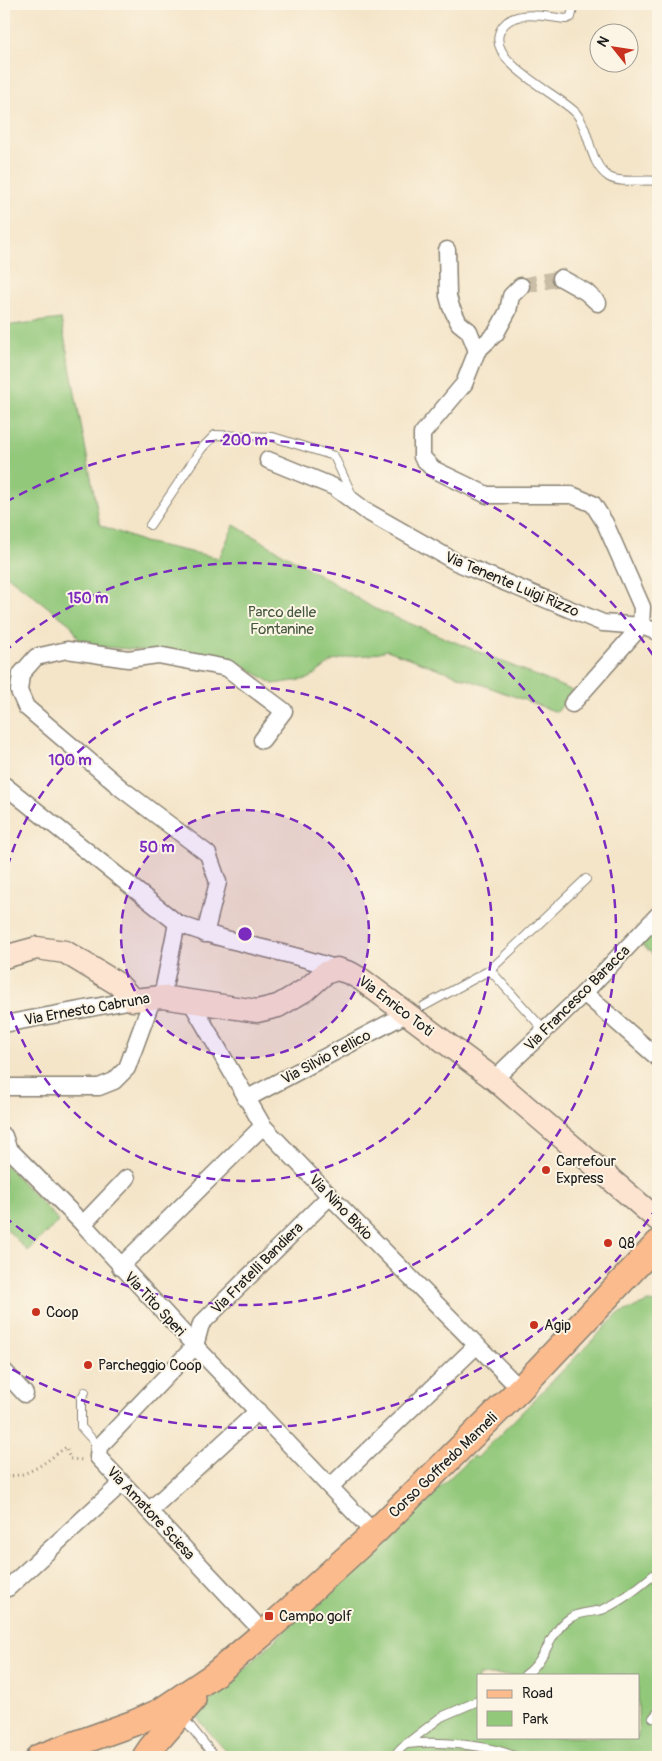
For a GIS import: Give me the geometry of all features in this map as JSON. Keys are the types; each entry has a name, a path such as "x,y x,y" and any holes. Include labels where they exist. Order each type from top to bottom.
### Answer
{"main road":[{"name":"Corso Goffredo Mameli","path":"214,1675 264,1633 374,1533 520,1389 658,1243"},
{"path":"148,1752 214,1675"},
{"path":"40,1757 160,1712 214,1675"}],"street":[{"path":"447,250 448,296 459,322 469,331 477,351"},
{"path":"561,278 586,292 598,304"},
{"path":"521,286 511,296 508,311 496,333 477,351 464,384 422,434 422,457 433,469 487,495 572,495 593,504 605,523 642,607 641,626 572,704"},
{"name":"Via Tenente Luigi Rizzo","path":"268,460 334,487 366,511 456,562 603,622 641,626 658,632"},
{"path":"205,934 218,882 208,854 122,789 26,707 19,691 21,674 36,657 67,650 128,659 158,654 227,668 284,711 262,740"},
{"name":"Via Enrico Toti","path":"4,785 177,923 205,934 315,961 350,973 415,1010 658,1220"},
{"name":"Via Francesco Baracca","path":"494,1080 584,993 658,915"},
{"path":"4,1087 99,1087 114,1081 127,1068 149,998 177,923"},
{"path":"4,956 37,948 65,952 118,984 149,998"},
{"name":"Via Ernesto Cabruna","path":"4,1024 149,998 257,1011 278,1006 307,989 325,972 337,969"},
{"path":"584,993 658,1058"},
{"name":"Via Nino Bixio","path":"191,1002 246,1099 264,1126 330,1196 520,1389"},
{"name":"Via Silvio Pellico","path":"246,1099 415,1010"},
{"path":"120,1267 264,1126"},
{"name":"Via Tito Speri","path":"4,1136 8,1148 83,1224 120,1267 374,1533"},
{"path":"83,1224 127,1178"},
{"name":"Via Fratelli Bandiera","path":"195,1346 201,1324 330,1196"},
{"path":"330,1487 477,1345"},
{"path":"98,1452 195,1346"},
{"path":"4,1370 25,1394"},
{"path":"149,1511 258,1411"},
{"name":"Via Amatore Sciesa","path":"98,1452 122,1482 264,1633"},
{"path":"8,1588 122,1482"},
{"path":"134,1723 150,1739 148,1752"}],"lane":[{"path":"574,4 571,16 566,19 519,15 509,20 500,30 497,40 501,51 513,65 577,114 593,155 609,177 616,180 658,181"},
{"path":"150,525 202,448 215,436 273,437 334,456 356,503"},
{"path":"415,1010 490,970 586,879"},
{"path":"490,970 544,1030"},
{"path":"84,1392 81,1399 81,1427 98,1452"},
{"path":"526,1674 532,1670 558,1628 572,1616 604,1609 638,1588 658,1571"},
{"path":"393,1757 441,1717 477,1702"},
{"path":"181,1714 216,1757"},
{"path":"407,1744 428,1742 454,1744 488,1749 516,1757"}],"path":[{"path":"7,1476 14,1477 30,1473 66,1447 70,1459 86,1461 98,1452"}],"green space":[{"name":"Parco delle Fontanine","path":"61,319 100,525 144,542 219,558 234,525 373,608 573,691 557,712 387,650 333,661 308,679 273,684 232,658 82,645 71,625 4,573 4,326"},
{"path":"658,926 658,959 641,944"},
{"path":"4,1163 59,1221 27,1251 4,1226"},
{"path":"648,1302 658,1303 658,1757 231,1757 198,1719 200,1710 473,1456 477,1458 618,1314"}],"tunnel":[{"path":"521,286 561,278"}],"place":[{"name":"Carrefour Express","path":"546,1170"},
{"name":"Q8","path":"608,1243"},
{"name":"Coop","path":"36,1312"},
{"name":"Agip","path":"534,1325"},
{"name":"Parcheggio Coop","path":"88,1365"},
{"name":"Campo golf","path":"269,1616"}]}
